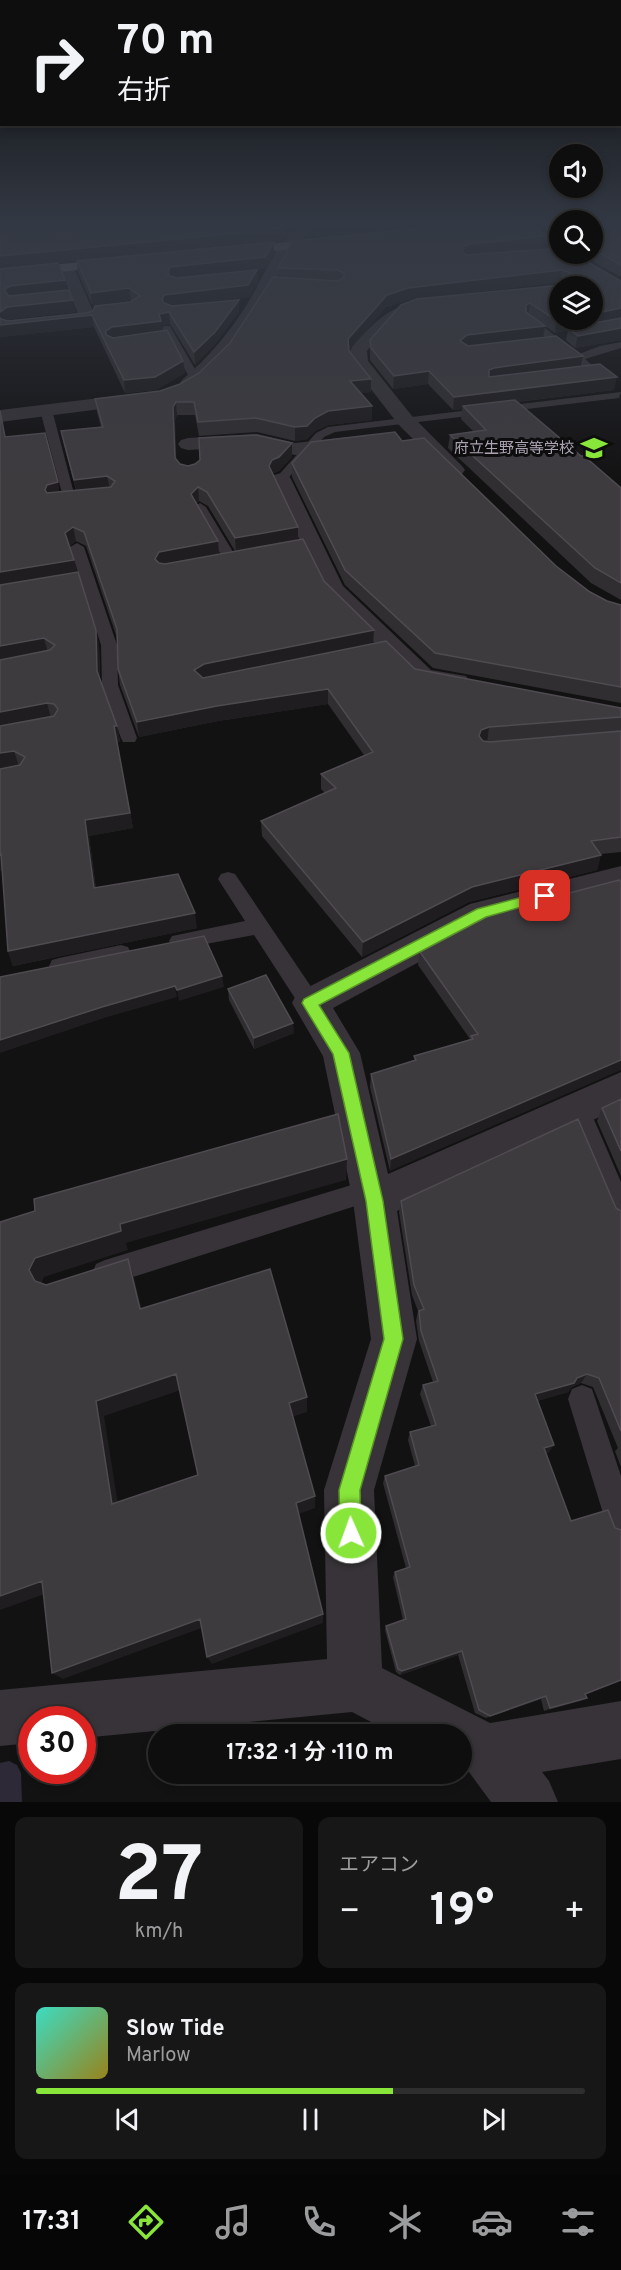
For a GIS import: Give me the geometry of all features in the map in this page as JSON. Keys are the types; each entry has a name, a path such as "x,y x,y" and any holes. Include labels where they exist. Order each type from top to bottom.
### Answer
{"street":[{"path":"32,324 88,318 86,309"},
{"path":"0,416 169,394 199,375 221,352 250,309"},
{"path":"402,309 393,312 358,351 359,362 405,420 471,485"},
{"path":"188,445 257,440 295,449 420,435"},
{"path":"282,479 307,546 333,589 383,650 423,676 481,687"},
{"path":"355,1684 349,1490 394,1339 373,1195 341,1053 310,1003 482,912 621,878"},
{"path":"373,1195 621,1089"},
{"path":"0,1718 355,1684 433,1724"},
{"path":"472,1742 621,1730"},
{"path":"472,1746 528,1802"}],"lane":[{"path":"529,320 559,339 595,372 572,375"},
{"path":"166,334 192,373 199,375"},
{"path":"536,345 559,339"},
{"path":"578,358 604,348 621,345"},
{"path":"282,479 320,435 332,429 619,395"},
{"path":"45,410 75,501 56,503"},
{"path":"200,507 232,560"},
{"path":"77,547 82,580 109,645 110,685 129,738"},
{"path":"228,879 310,1003"},
{"path":"44,969 259,926"},
{"path":"578,1108 621,1211"},
{"path":"77,1281 373,1195"},
{"path":"582,1399 621,1523"}],"building":[{"path":"94,309 232,309 215,332 194,352 169,312 159,314 161,321 112,327 106,331 106,335 113,338 167,330 183,361 155,377 124,380 92,315 0,325 0,318 8,321"},
{"path":"252,309 375,309 348,339 349,351 371,379 350,381 372,406 328,411 315,418 307,426 295,427 256,418 198,422 194,402 176,402 173,407 175,458 180,464 188,466 200,460 199,438 256,435 292,443 279,457 272,460 269,466 298,527 235,538 207,492 198,487 191,494 218,541 159,552 155,559 165,564 303,539 324,581 374,630 204,664 194,670 203,678 386,641 415,669 621,708 621,717 489,727 481,730 479,736 483,741 490,742 621,731 621,837 591,841 601,855 472,887 363,942 261,821 336,788 321,774 373,752 328,689 217,706 137,722 118,669 117,629 84,532 73,527 65,533 74,560 0,572 0,411 5,437 45,433 58,482 47,485 45,490 47,493 111,487 115,481 107,476 74,480 61,431 103,427 95,399 160,391 180,384 199,373 230,343"},
{"path":"397,309 526,309 526,312 545,326 467,335 460,341 468,346 556,336 583,356 494,368 489,370 489,377 600,364 617,377 454,397 429,371 394,376 371,348 370,340"},
{"path":"539,309 549,309 549,315"},
{"path":"621,318 621,328 578,336 570,330 603,330 603,321"},
{"path":"515,400 621,488 621,583 595,568 450,435 486,430 463,406"},
{"path":"395,432 402,441 424,438 556,566 590,592 621,605 621,687 435,653 345,570 292,463 311,442"},
{"path":"78,572 96,630 97,671 117,726 114,726 130,813 85,820 94,888 178,874 195,913 8,951 0,855 0,769 20,765 25,757 14,751 0,753 0,726 54,716 58,709 54,704 47,703 0,712 0,660 50,650 55,645 44,638 0,646 0,585"},
{"path":"619,880 621,882 621,1060 391,1159 371,1074 416,1060 414,1056 473,1039 471,1036 478,1034 420,952 496,912"},
{"path":"204,936 222,976 177,990 175,986 102,1007 0,1040 0,977"},
{"path":"266,975 293,1023 254,1038 228,989"},
{"path":"621,1099 621,1151 602,1108"},
{"path":"338,1114 347,1159 120,1224 121,1231 35,1258 29,1270 35,1281 46,1285 128,1259 140,1309 270,1269 307,1397 289,1403 315,1496 296,1503 323,1614 207,1657 200,1619 52,1673 42,1581 0,1596 0,1222 35,1211 34,1199","holes":["176,1374 198,1475 112,1504 96,1401"]},
{"path":"578,1119 616,1208 621,1211 621,1431 599,1378 587,1374 577,1378 574,1383 535,1394 554,1445 544,1448 571,1521 608,1510 615,1528 621,1530 621,1680 585,1694 587,1698 550,1708 546,1696 490,1716 479,1710 462,1651 402,1671 398,1669 386,1626 406,1619 395,1572 410,1567 385,1476 419,1465 410,1432 436,1425 423,1385 438,1381 421,1331 419,1311 424,1309 414,1285 401,1201"}],"waterway":[{"path":"0,1775 9,1773 10,1802"}],"place":[{"name":"府立生野高等学校","path":"594,448"}],"route":[{"path":"351,1533 349,1490 394,1339 375,1201 341,1053 310,1003 482,912 545,896"}]}
